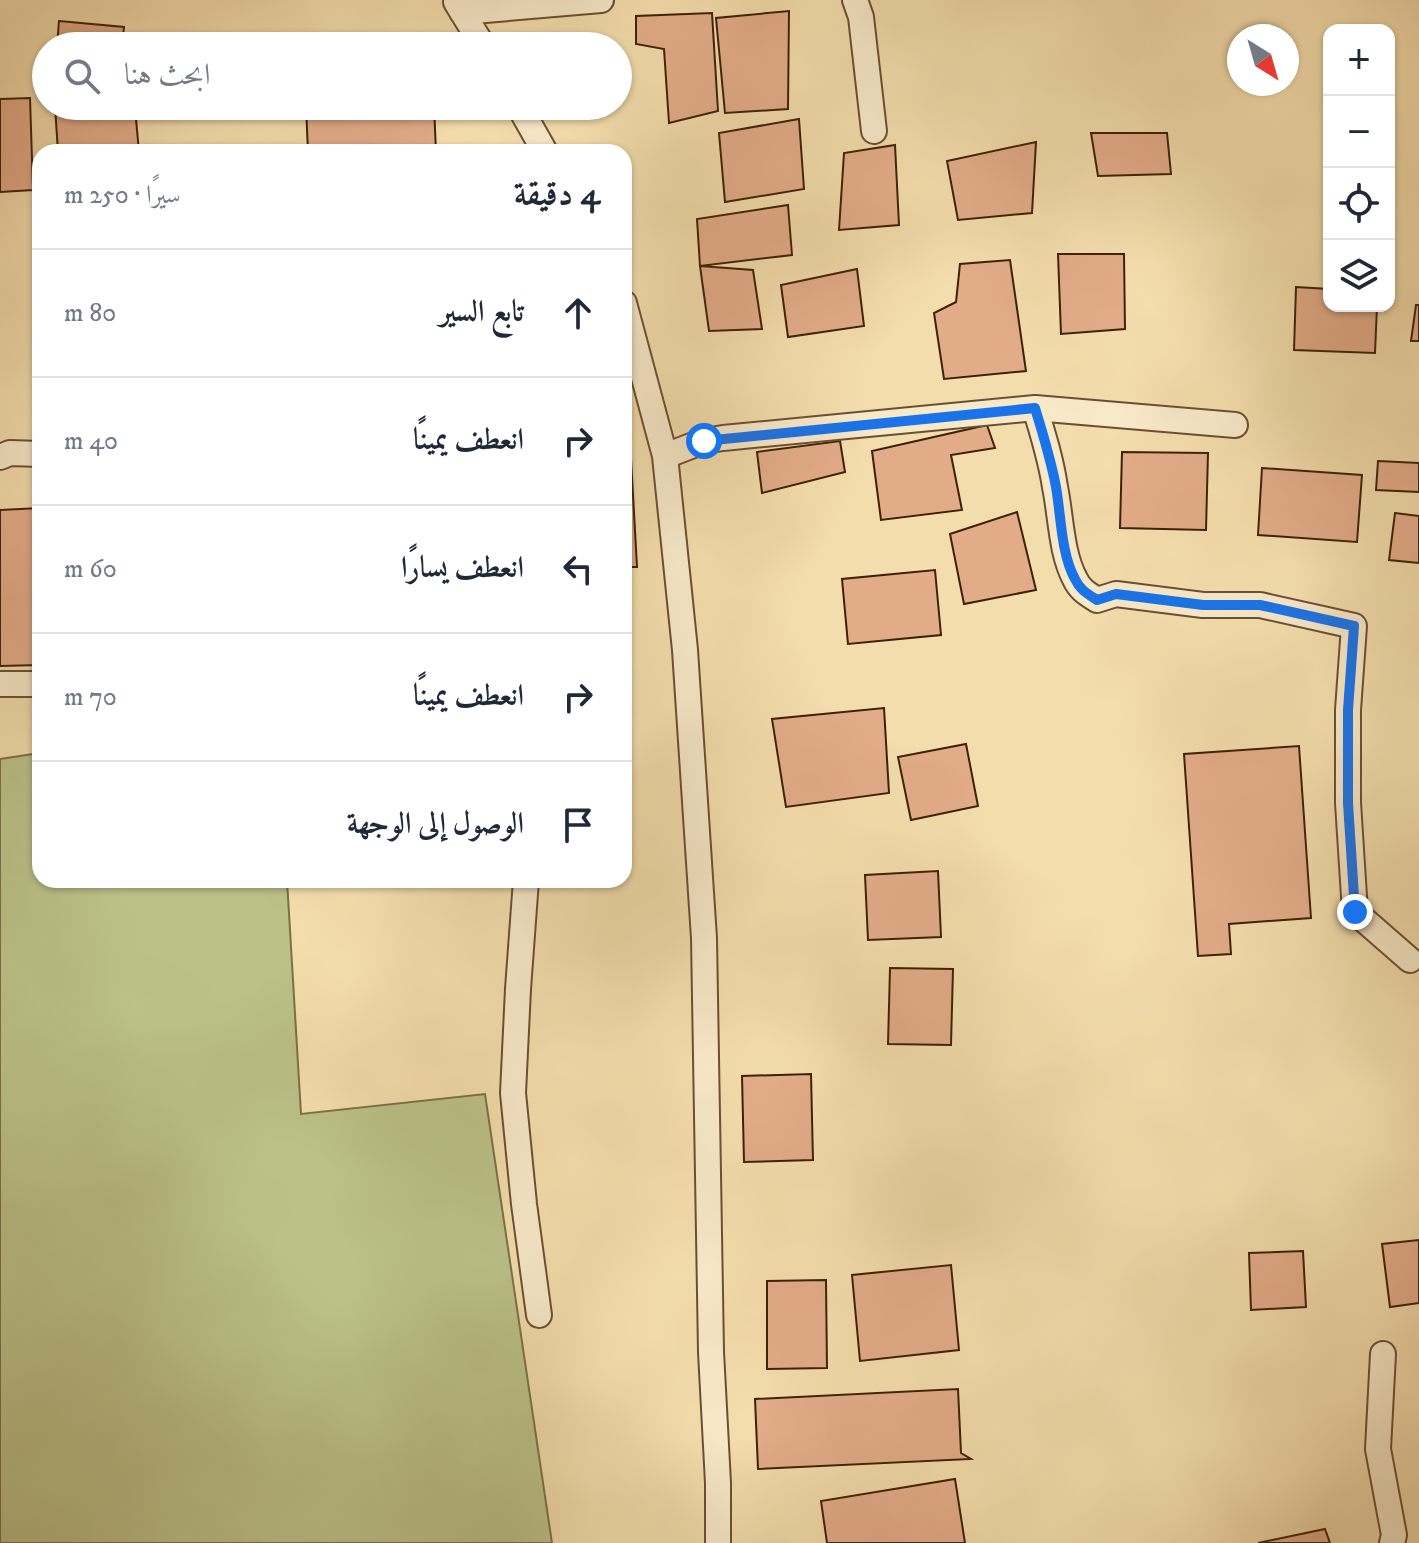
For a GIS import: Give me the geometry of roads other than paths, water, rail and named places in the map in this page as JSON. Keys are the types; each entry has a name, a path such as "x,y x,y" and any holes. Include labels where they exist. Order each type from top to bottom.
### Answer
{"street":[{"path":"474,32 458,6 601,0"},
{"path":"855,0 861,17 874,131"},
{"path":"527,120 540,144"},
{"path":"632,333 665,456 685,650 704,938 711,1352 718,1543"},
{"path":"665,456 704,441 723,438 1035,408 1235,425"},
{"path":"1035,408 1056,488 1063,540 1074,578 1083,592 1097,600 1116,594 1203,605 1260,605 1354,626 1348,710 1348,803 1355,912 1410,960"},
{"path":"0,457 10,453 32,454"},
{"path":"0,684 32,684"},
{"path":"525,888 513,1093 539,1315"},
{"path":"1383,1354 1378,1449 1394,1535 1392,1543"}]}
